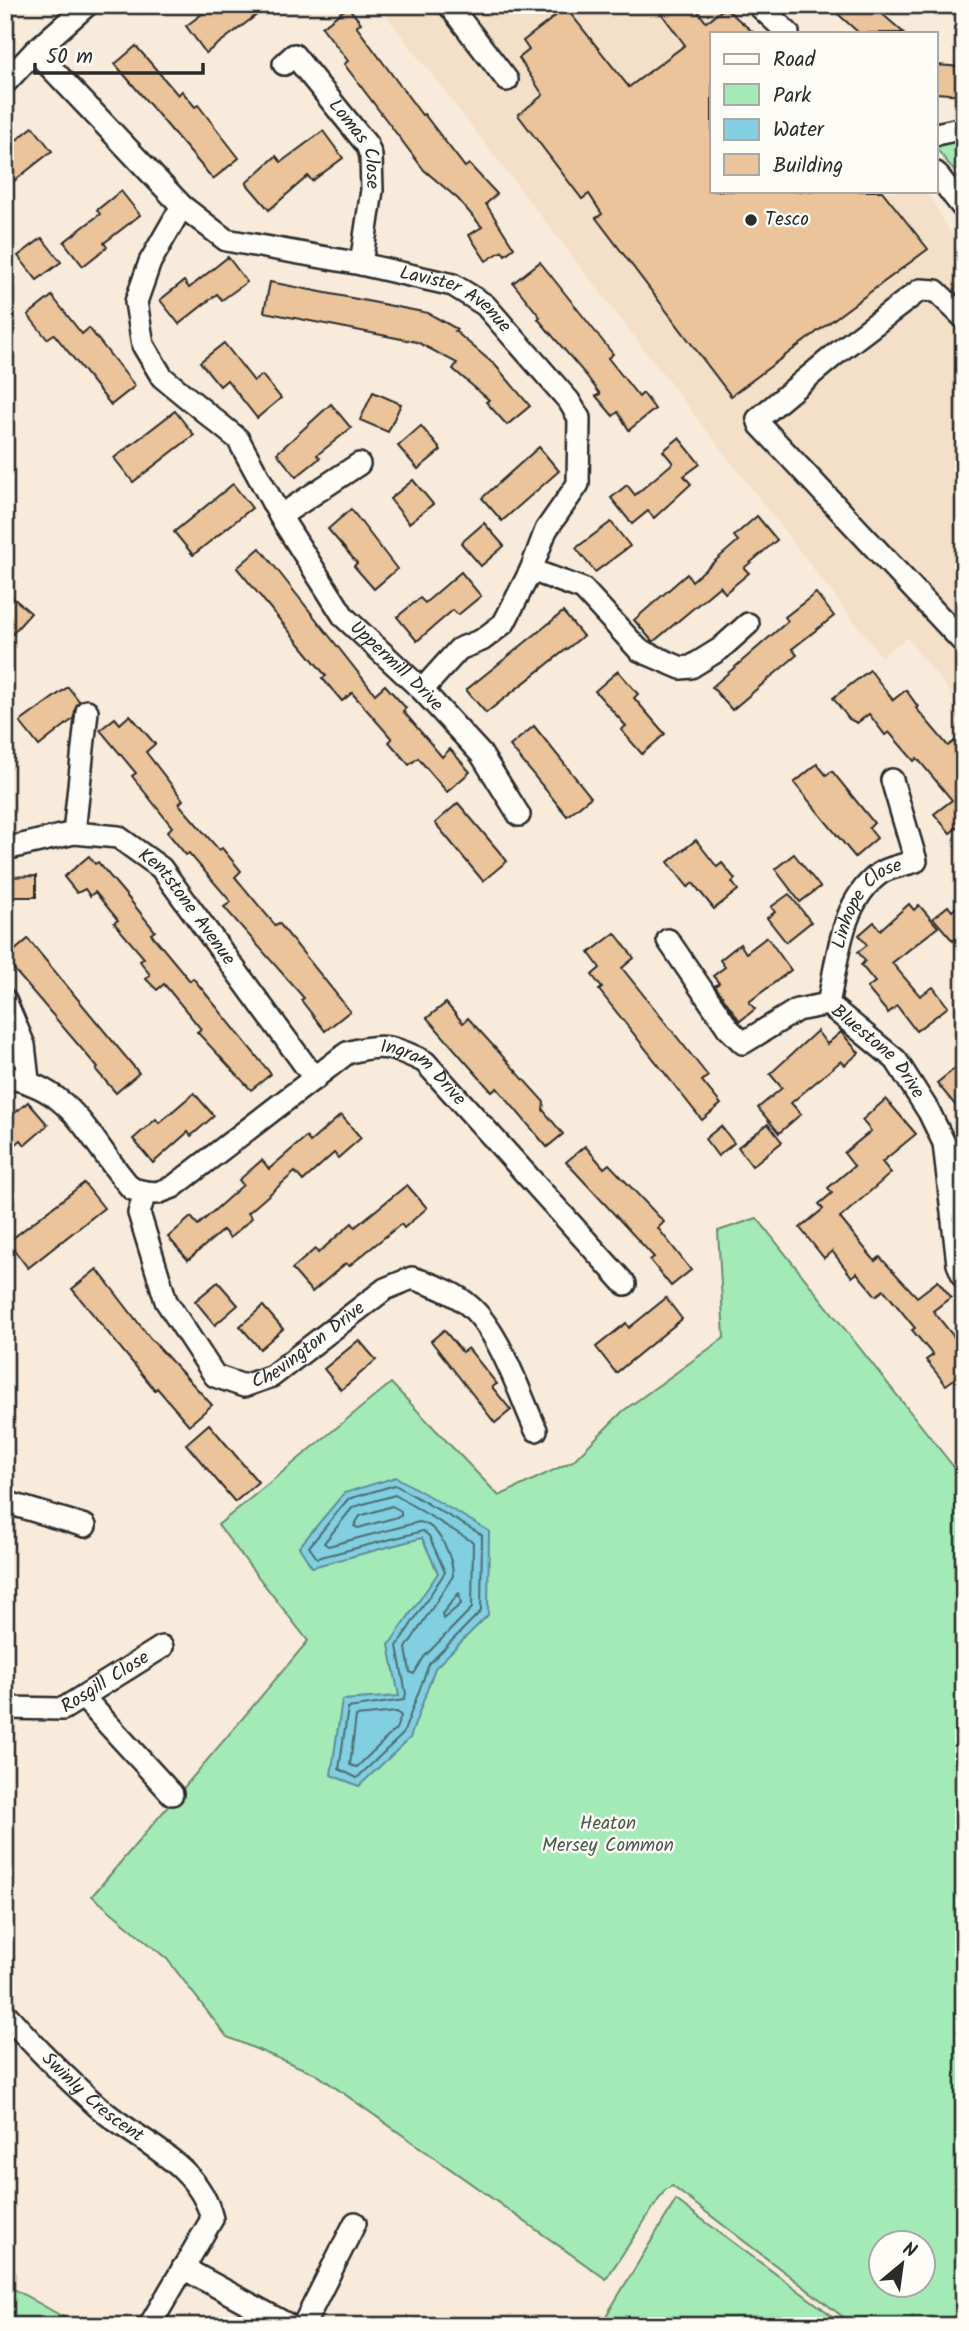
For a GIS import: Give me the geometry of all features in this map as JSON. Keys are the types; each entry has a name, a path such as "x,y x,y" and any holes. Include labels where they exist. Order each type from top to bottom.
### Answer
{"street":[{"path":"5,83 35,51 87,5"},
{"path":"449,5 507,80"},
{"path":"758,5 787,32"},
{"name":"Lavister Avenue","path":"35,51 182,206 226,240 361,264 453,285 485,305 579,418 578,484 546,530 531,570 504,623 482,640 459,649 422,690"},
{"name":"Lomas Close","path":"284,64 294,55 367,145 373,169 361,264"},
{"path":"937,134 964,128"},
{"path":"937,174 964,209"},
{"name":"Uppermill Drive","path":"182,206 150,262 136,302 143,345 162,377 237,439 280,516 344,617 422,690 481,754 519,816"},
{"path":"964,318 936,291 920,290 837,353 758,419 760,425 964,642"},
{"path":"280,516 359,464"},
{"path":"531,570 583,589 639,650 681,668 691,667 720,649 748,624"},
{"path":"74,833 87,711"},
{"name":"Linhope Close","path":"828,1004 845,925 856,899 880,873 916,861 892,780"},
{"name":"Kentstone Avenue","path":"5,849 74,833 118,837 161,868 315,1079"},
{"name":"Bluestone Drive","path":"668,940 728,1028 743,1043 797,1010 828,1004 895,1060 929,1111 944,1143 958,1264 964,1278"},
{"path":"5,1000 24,1045 29,1080"},
{"name":"Ingram Drive","path":"145,1192 158,1193 173,1187 347,1053 371,1046 399,1048 425,1062 625,1284"},
{"path":"5,1077 29,1080 51,1091 74,1112 132,1189 145,1192"},
{"name":"Chevington Drive","path":"145,1192 139,1213 166,1301 215,1376 244,1386 272,1376 385,1289 412,1278 435,1285 467,1303 494,1336 536,1430"},
{"path":"5,1502 85,1526"},
{"name":"Rosgill Close","path":"5,1708 63,1709 162,1647"},
{"path":"83,1697 172,1794"},
{"name":"Swinly Crescent","path":"5,2013 97,2106 190,2174 208,2203 212,2219 183,2268"},
{"path":"303,2326 355,2223"},
{"path":"150,2325 183,2268 290,2326"}],"shaded area":[{"path":"378,5 723,5 753,32 710,32 710,192 925,192 930,197 950,232 964,268 964,710 907,638 881,656"}],"green space":[{"path":"964,138 964,183 937,149"},
{"name":"Heaton Mersey Common","path":"757,1218 964,1480 964,2326 855,2326 672,2186 665,2190 606,2279 316,2074 227,2037 167,1959 92,1896 308,1641 218,1525 391,1383 499,1496 573,1461 623,1411 724,1338 718,1231"},
{"path":"676,2200 846,2326 600,2326"},
{"path":"5,2284 79,2326 5,2326"}],"water":[{"path":"396,1477 489,1531 488,1615 435,1668 410,1738 359,1786 331,1775 342,1700 399,1696 389,1645 438,1573 422,1538 312,1567 299,1547 344,1493"}],"building":[{"path":"214,5 270,5 206,53 186,26"},
{"name":"Tesco","path":"655,5 693,5 706,22 725,8 753,32 710,32 710,192 883,192 928,249 731,396 596,218 602,214 589,194 582,199 518,115 543,95 519,58 529,50 523,41 566,8 629,87 685,45"},
{"path":"828,5 872,5 903,32 858,32"},
{"path":"348,7 361,23 356,26 422,115 424,114 465,167 469,164 497,194 486,204 514,248 505,255 502,251 486,261 469,235 482,227 458,199 424,170 344,64 348,61 322,27"},
{"path":"136,46 178,95 182,91 195,107 198,105 239,158 213,179 115,64"},
{"path":"937,65 964,67 964,95 937,93"},
{"path":"33,127 52,151 5,188 5,149"},
{"path":"323,131 343,158 312,181 308,176 269,210 246,183 276,156 281,162"},
{"path":"121,191 140,215 104,243 107,247 83,266 64,242 100,214 97,210"},
{"path":"42,238 61,262 37,280 18,256"},
{"path":"228,257 247,282 222,300 217,294 179,324 160,300 184,281 189,288"},
{"path":"540,262 613,354 608,358 639,397 643,393 655,409 629,430 618,412 613,416 596,396 600,394 538,319 540,317 513,283"},
{"path":"270,282 428,313 457,329 455,331 496,366 530,406 507,425 486,402 489,400 453,369 457,363 417,342 264,312"},
{"path":"52,296 82,334 89,328 135,386 111,405 54,334 47,339 28,315"},
{"path":"224,343 254,381 262,375 281,398 257,418 227,380 220,386 200,362"},
{"path":"373,392 401,404 388,432 360,420"},
{"path":"331,404 351,428 317,455 320,458 296,477 277,453"},
{"path":"175,411 194,435 133,482 114,458"},
{"path":"421,426 441,450 418,469 398,446"},
{"path":"679,438 700,464 684,476 691,484 654,518 648,511 632,524 611,498 627,485 635,495 673,463 663,451"},
{"path":"539,447 559,471 502,521 482,498"},
{"path":"413,480 433,504 409,523 390,499"},
{"path":"233,484 252,508 193,555 174,532"},
{"path":"351,509 397,569 374,589 354,566 357,563 328,529"},
{"path":"757,516 777,540 744,568 749,573 725,593 720,586 653,642 634,620 687,574 692,581 738,541 734,536"},
{"path":"611,522 630,546 595,572 576,548"},
{"path":"484,523 504,546 481,566 461,543"},
{"path":"260,548 375,694 385,685 406,708 403,711 442,757 450,749 470,772 447,792 418,758 409,765 389,742 392,739 352,693 342,701 322,678 326,676 237,568"},
{"path":"461,572 481,596 458,615 453,610 417,641 397,617 420,598 425,603"},
{"path":"5,591 31,613 5,642"},
{"path":"816,593 834,616 792,649 797,655 732,710 712,687 788,621 785,617"},
{"path":"563,612 583,636 486,713 466,690"},
{"path":"870,670 893,700 906,690 918,707 916,708 948,746 964,734 964,822 950,833 934,814 952,800 917,758 914,761 889,732 885,735 869,714 857,723 849,719 833,698"},
{"path":"618,671 638,694 634,698 665,734 642,754 621,730 626,726 595,691"},
{"path":"68,687 79,701 73,719 39,746 20,722"},
{"path":"130,715 155,744 146,752 183,800 179,804 241,871 235,877 275,925 279,923 350,1011 325,1031 301,1000 304,998 224,907 231,902 167,832 172,827 132,776 136,773 100,730 115,718 120,724"},
{"path":"534,726 591,797 567,816 510,746"},
{"path":"817,764 826,775 832,771 874,823 869,828 877,838 855,857 794,783"},
{"path":"458,803 507,861 483,881 435,823"},
{"path":"696,840 717,867 722,863 735,879 732,882 738,890 714,909 693,883 688,887 668,862"},
{"path":"794,854 820,887 800,902 775,869"},
{"path":"89,856 95,864 98,862 126,895 155,931 151,934 190,981 193,978 271,1074 251,1090 197,1032 201,1029 164,984 157,990 146,979 150,975 140,961 144,958 114,923 118,920 95,892 90,896 85,889 77,893 64,877"},
{"path":"36,876 36,897 5,897 5,877"},
{"path":"789,894 811,922 786,942 767,918 775,912 771,907"},
{"path":"964,901 964,932 953,941 933,918 948,906 952,911"},
{"path":"909,904 914,910 919,905 938,927 892,963 920,996 933,987 948,1007 916,1031 897,1006 888,1013 867,988 875,982 861,965 865,961 858,952 867,945 859,935 874,922 880,930"},
{"path":"615,933 634,958 622,968 708,1076 702,1081 721,1104 702,1120 599,990 602,988 592,975 600,968 589,953"},
{"path":"767,937 791,970 749,1002 755,1009 740,1021 715,986 719,983 713,976 725,967 720,960 740,944 746,953"},
{"path":"28,939 139,1073 116,1093 5,959"},
{"path":"446,1003 463,1023 468,1018 544,1102 543,1110 563,1134 547,1147 497,1088 492,1092 427,1018"},
{"path":"817,1031 827,1044 841,1032 859,1053 845,1065 841,1061 791,1103 801,1114 779,1133 758,1108 782,1088 770,1074"},
{"path":"964,1061 964,1116 937,1083"},
{"path":"194,1093 214,1116 191,1136 188,1132 153,1163 133,1139 156,1119 159,1123"},
{"path":"886,1099 916,1134 882,1162 891,1173 840,1218 875,1261 880,1257 917,1297 938,1281 951,1297 933,1311 964,1349 964,1372 946,1385 926,1360 933,1355 884,1290 876,1296 857,1273 852,1277 832,1251 824,1258 800,1228 823,1209 819,1204 832,1193 828,1188 854,1166 844,1153 871,1131 862,1120"},
{"path":"28,1102 48,1125 25,1145 21,1140 5,1153 5,1121"},
{"path":"341,1115 361,1138 338,1158 334,1153 303,1181 295,1172 248,1213 252,1218 230,1238 223,1230 188,1260 168,1237 191,1217 198,1225 243,1185 239,1180 262,1160 269,1169 306,1137 310,1142"},
{"path":"768,1124 782,1142 752,1166 738,1147"},
{"path":"721,1126 734,1143 718,1156 705,1139"},
{"path":"585,1146 604,1168 609,1164 664,1222 658,1228 691,1270 671,1286 650,1260 654,1257 566,1162"},
{"path":"84,1183 104,1208 28,1268 8,1242"},
{"path":"407,1185 427,1208 404,1228 401,1224 349,1266 346,1263 312,1292 292,1269 315,1249 318,1253 352,1223 355,1227"},
{"path":"97,1269 150,1338 212,1405 189,1425 157,1388 155,1390 72,1289"},
{"path":"218,1282 238,1305 215,1325 195,1301"},
{"path":"666,1298 682,1319 616,1373 596,1347 626,1323 629,1328"},
{"path":"263,1306 283,1329 260,1349 240,1326"},
{"path":"444,1330 462,1352 468,1348 497,1384 492,1387 511,1410 495,1423 431,1341"},
{"path":"359,1340 376,1360 341,1390 324,1369"},
{"path":"209,1424 258,1482 235,1502 186,1444"}],"place":[{"name":"Tesco","path":"751,220"}]}
